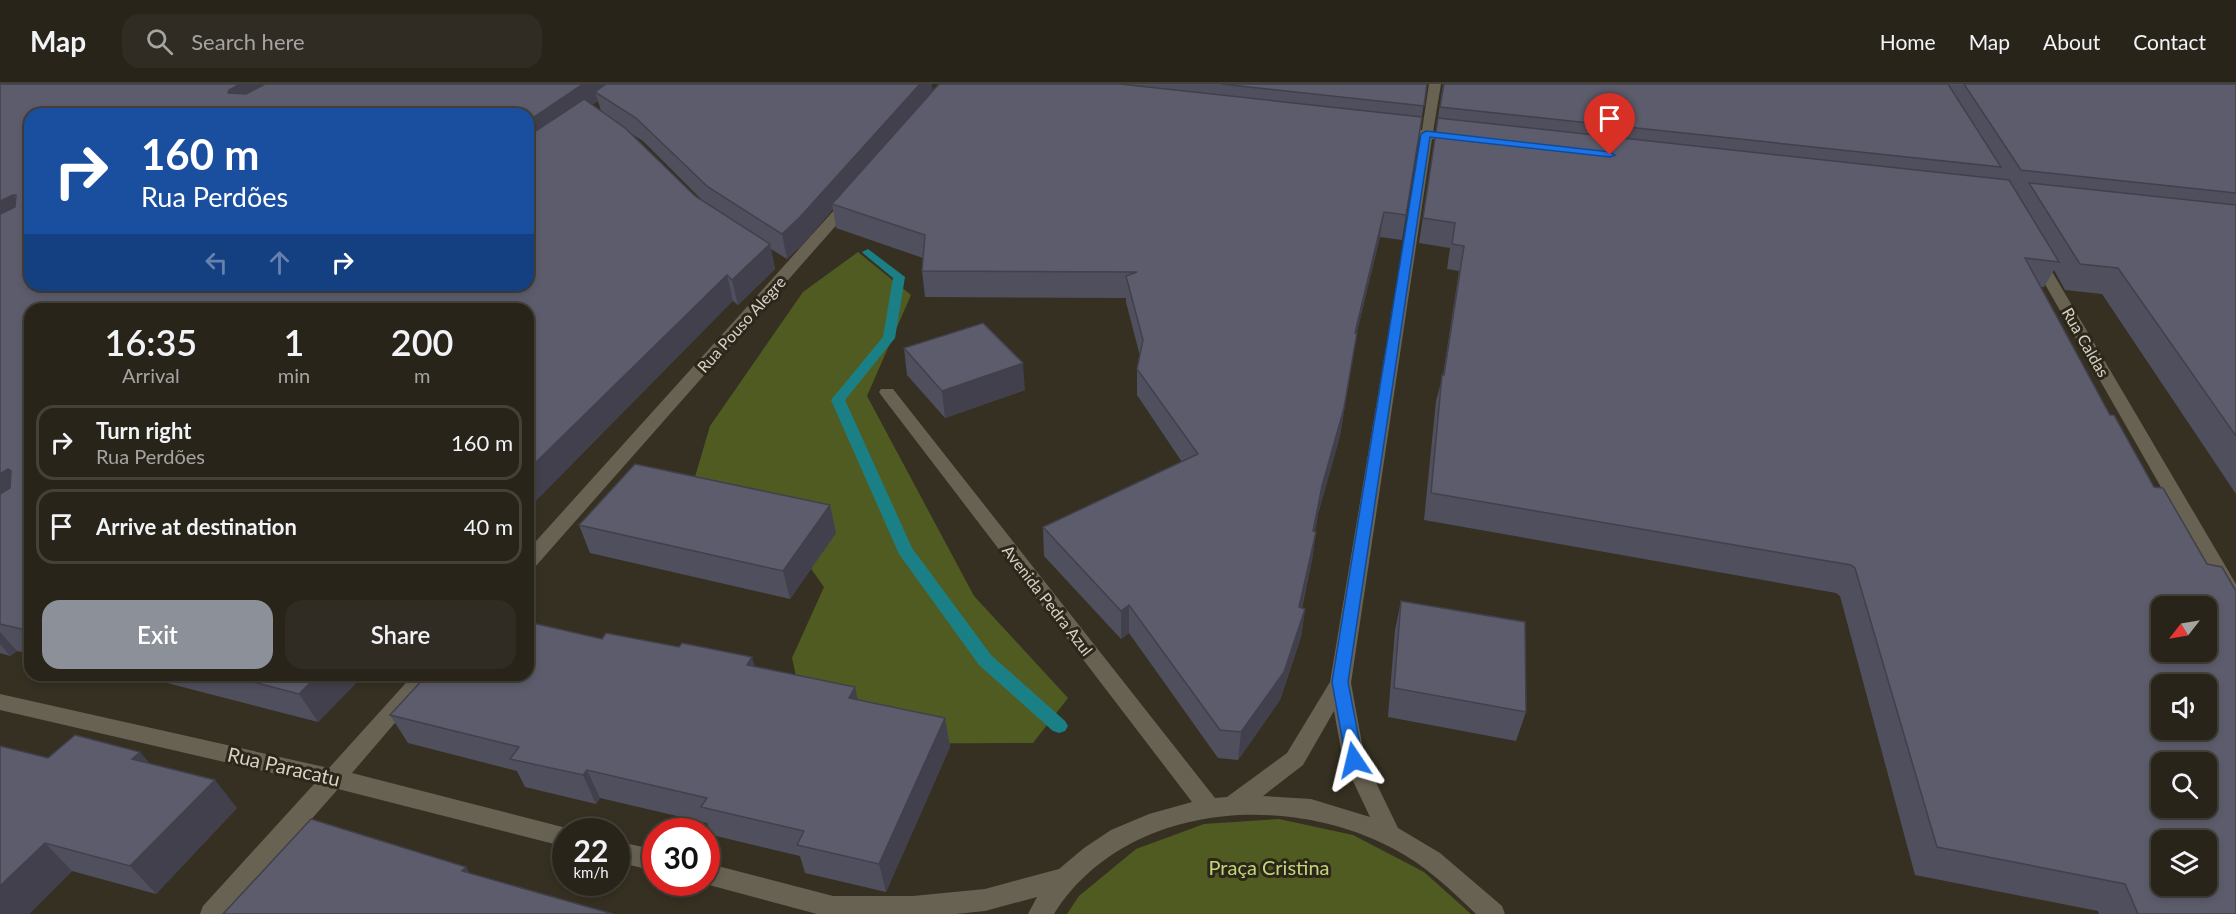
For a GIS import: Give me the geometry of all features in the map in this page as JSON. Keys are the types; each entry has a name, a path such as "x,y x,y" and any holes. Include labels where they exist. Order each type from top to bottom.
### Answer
{"street":[{"path":"1390,836 1354,760 1340,682 1435,84"},
{"path":"1379,129 1473,139"},
{"name":"Rua Pouso Alegre","path":"534,555 785,267 859,190"},
{"name":"Rua Caldas","path":"2026,240 2236,602"},
{"name":"Avenida Pedra Azul","path":"887,392 1209,807"},
{"path":"212,914 421,681"},
{"path":"1235,804 1295,759 1340,682"},
{"name":"Rua Paracatu","path":"0,702 334,778 552,833"},
{"path":"1040,914 1066,878 1109,844 1157,820 1209,807 1235,804 1312,809 1390,836 1446,870 1493,914"},
{"path":"720,878 838,910 913,907 985,900 1066,878"}],"green space":[{"path":"858,252 911,295 867,396 974,596 1068,698 1033,743 811,744 792,658 824,587 807,563 692,487 710,426 803,292"},
{"name":"Praça Cristina","path":"1279,819 1353,835 1424,872 1471,914 1067,914 1079,896 1136,849 1204,824"}],"building":[{"path":"0,84 240,84 228,93 246,94 265,84 583,84 534,117 534,108 24,108 24,291 534,291 534,132 584,99 625,128 695,196 770,244 732,280 727,275 534,464 534,303 24,303 24,630 0,624 0,494 10,488 11,471 8,469 0,474 0,214 15,207 16,195 0,201"},
{"path":"606,84 920,84 782,234 708,187 636,118 595,92"},
{"path":"939,84 1120,84 1422,117 1406,215 1384,212 1355,333 1357,333 1344,408 1322,486 1313,531 1316,532 1299,607 1305,609 1284,672 1241,732 1220,730 1129,605 1121,611 1043,527 1198,454 1137,369 1143,340 1126,276 1137,272 922,271 925,235 832,204"},
{"path":"1221,84 1427,84 1424,106"},
{"path":"1444,84 1948,84 2001,167 1440,107"},
{"path":"1964,84 2236,84 2236,193 2021,170"},
{"path":"1438,118 2009,180 2059,262 2025,258 2110,415 2114,415 2154,487 2163,488 2207,564 2222,567 2236,591 2236,914 2138,914 2125,884 1937,847 1855,568 1851,565 1431,493 1442,375 1444,375 1464,246 1452,244 1455,223 1423,218"},
{"path":"2029,183 2236,205 2236,436 2118,268 2080,264"},
{"path":"983,323 1023,363 942,391 904,348"},
{"path":"635,464 830,505 783,571 579,525"},
{"path":"1401,601 1525,622 1526,712 1394,688"},
{"path":"534,623 602,639 606,633 679,647 682,643 752,657 747,665 855,687 849,698 945,718 879,864 797,845 804,831 701,807 707,798 587,770 583,775 510,759 519,747 390,715 421,681 534,681"},
{"path":"249,681 312,681 299,694"},
{"path":"75,735 140,752 132,759 215,780 130,866 45,843 0,886 0,746 48,758"},
{"path":"311,819 466,867 462,871 613,914 223,914"}],"waterway":[{"path":"868,252 899,277 889,338 838,400 905,550 985,660 1059,726"}],"route":[{"path":"1354,760 1340,682 1426,134 1610,155"}]}
